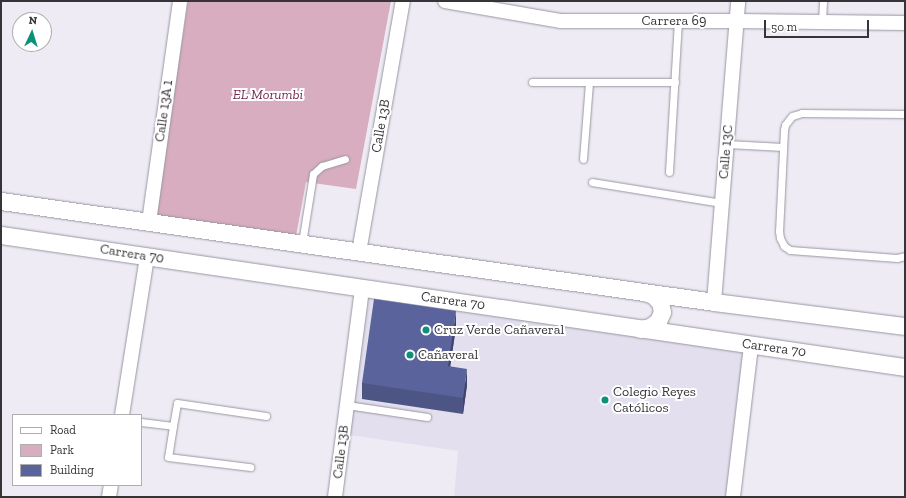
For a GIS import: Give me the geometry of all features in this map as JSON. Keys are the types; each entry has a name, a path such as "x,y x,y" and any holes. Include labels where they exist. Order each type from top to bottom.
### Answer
{"street":[{"name":"Calle 13A 1","path":"149,222 180,1"},
{"name":"Calle 13B","path":"359,252 403,1"},
{"name":"Carrera 69","path":"444,1 561,21 736,20 905,23"},
{"name":"Calle 13C","path":"714,302 738,1"},
{"path":"1,201 714,302 905,326"},
{"name":"Carrera 70","path":"1,235 905,367"},
{"path":"122,414 147,257"},
{"name":"Calle 13B","path":"335,497 362,288"},
{"path":"640,329 650,327 658,321 662,312 660,302 653,295 644,292"},
{"path":"733,497 751,345"},
{"path":"109,497 111,486"}],"lane":[{"path":"822,21 823,1"},
{"path":"669,172 678,21"},
{"path":"532,82 675,82"},
{"path":"583,159 589,82"},
{"path":"905,114 797,114 792,116 785,124 779,230 780,238 784,246 790,250 897,258 905,256"},
{"path":"726,144 783,147"},
{"path":"302,244 313,174 322,166 345,159"},
{"path":"592,182 721,203"},
{"path":"250,467 168,457 176,403 266,416"},
{"path":"346,405 427,417"},
{"path":"142,422 173,426"}],"shaded area":[{"name":"Colegio Reyes Católicos","path":"362,288 751,345 733,497 454,497 458,451 343,434"}],"green space":[{"name":"EL Morumbi","path":"188,1 391,1 356,189 306,182 296,236 155,218"}],"building":[{"name":"Cañaveral","path":"374,299 456,311 448,366 467,369 463,398 362,383"}],"place":[{"name":"Cruz Verde Cañaveral","path":"426,330"},
{"name":"Cañaveral","path":"410,355"},
{"name":"Colegio Reyes Católicos","path":"605,400"}]}
